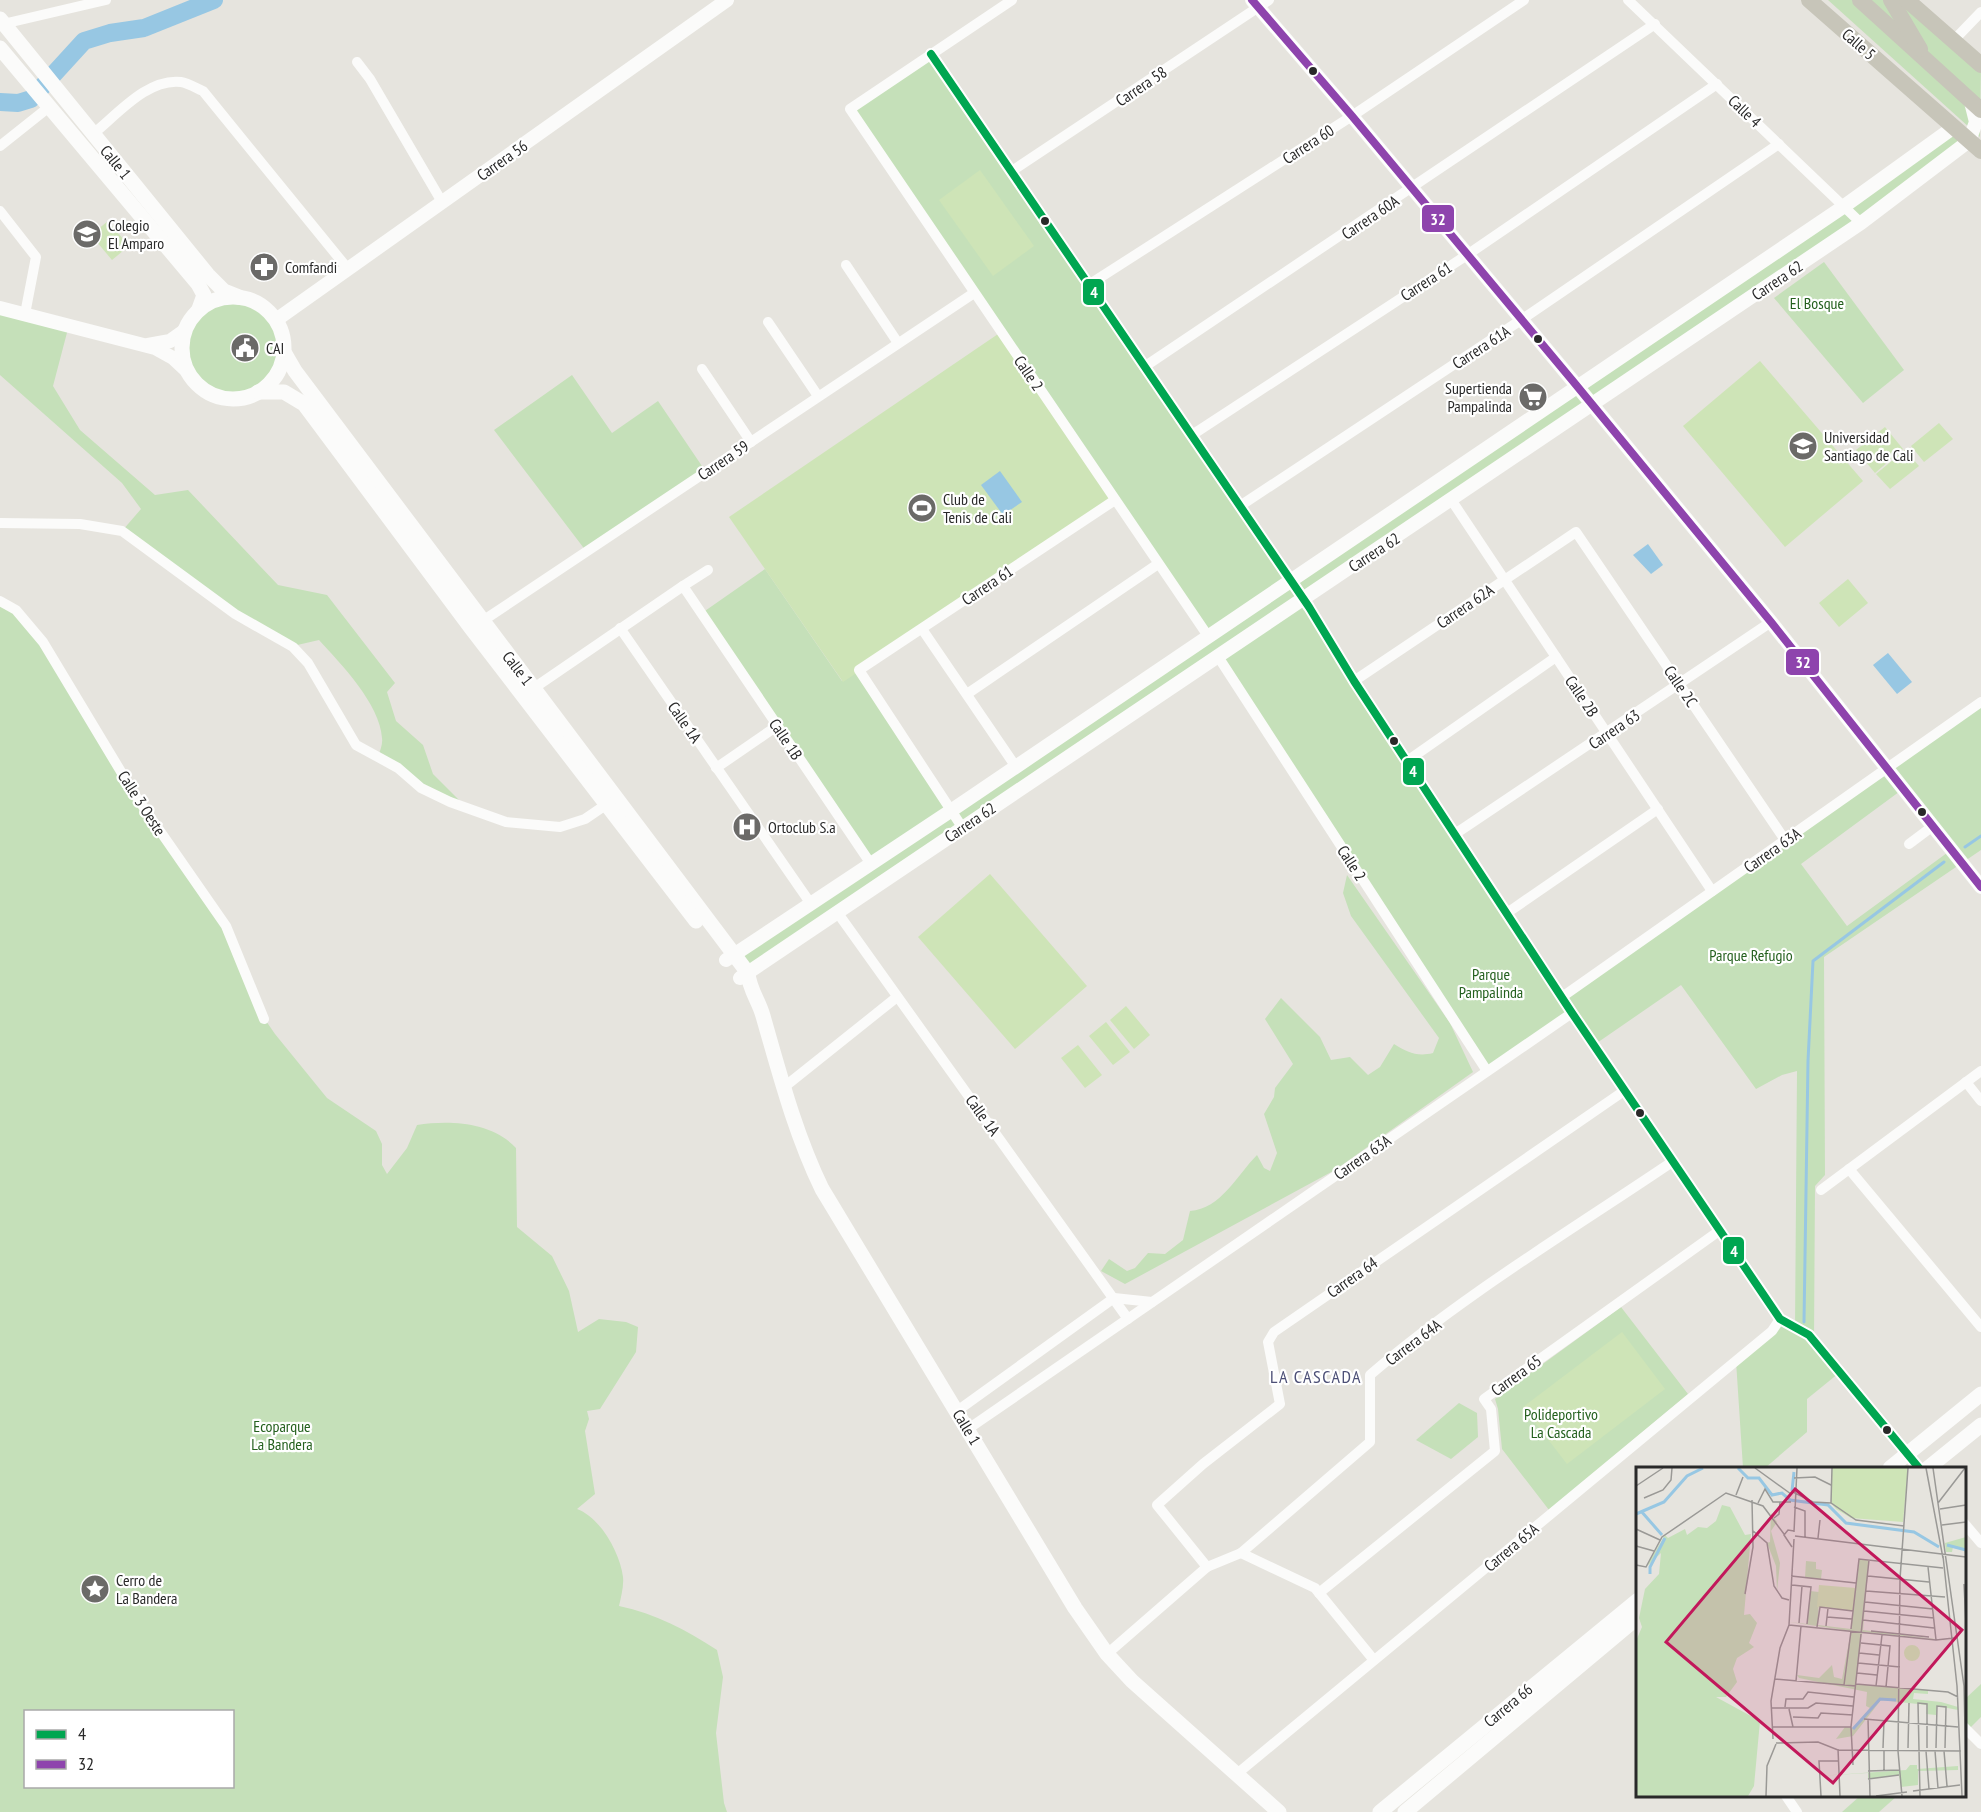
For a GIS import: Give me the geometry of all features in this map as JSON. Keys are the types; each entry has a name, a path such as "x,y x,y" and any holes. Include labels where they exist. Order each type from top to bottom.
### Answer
{"main road":[{"name":"Calle 5","path":"1809,0 1975,146"},
{"name":"Calle 5","path":"1821,0 1909,87"},
{"path":"1860,0 1976,106"},
{"path":"1892,0 1930,65"},
{"path":"1907,0 1981,66"},
{"name":"Calle 1","path":"2,21 33,62 218,286 239,297"},
{"path":"2,52 19,44"},
{"name":"Calle 1","path":"2,52 198,284 204,295 199,309"},
{"path":"239,297 258,303 276,320 283,335 284,352 276,375 258,392 235,399 216,396 199,387 188,372 182,352 184,331 199,309 215,300 239,297"},
{"name":"Calle 1","path":"284,352 295,371 476,625 607,804 730,957"},
{"name":"Calle 1","path":"258,392 284,392 304,404 476,625 534,688 730,957 745,979 761,1010 801,1145 822,1189 1075,1608 1107,1654 1132,1681 1238,1773 1277,1811"},
{"path":"1891,1467 1981,1394"},
{"path":"1929,1467 1981,1425"},
{"name":"Carrera 66","path":"1380,1812 1636,1602"},
{"name":"Carrera 66","path":"1406,1812 1636,1619"}],"street":[{"path":"2,21 106,0"},
{"name":"Carrera 56","path":"276,320 727,0"},
{"path":"1012,0 931,54 1291,580 1354,681 1572,1013 1780,1319 1809,1335 1918,1467"},
{"name":"Carrera 60","path":"1090,284 1352,116 1524,0"},
{"name":"Calle 4","path":"1628,0 1860,223"},
{"path":"1260,3 1771,622 1981,886"},
{"name":"Carrera 58","path":"1012,171 1260,3"},
{"path":"1954,40 1981,12"},
{"name":"Carrera 60A","path":"1144,367 1414,189 1654,24"},
{"name":"Calle 2","path":"931,54 850,109 1208,636"},
{"path":"357,62 370,79 442,202"},
{"path":"93,134 152,86 168,82 183,82 203,91 348,269"},
{"name":"Carrera 61","path":"1192,435 1467,255 1717,84"},
{"path":"0,146 46,103"},
{"path":"1975,146 1976,106"},
{"name":"Carrera 62","path":"730,957 1016,767 1843,207 1954,127"},
{"name":"Carrera 61A","path":"1240,506 1521,320 1779,144"},
{"name":"Carrera 62","path":"745,979 837,912 962,827 1217,655 1452,501 1975,146"},
{"path":"0,211 36,257 24,314"},
{"path":"846,265 898,343"},
{"name":"Carrera 59","path":"476,625 974,293"},
{"path":"0,308 146,345 165,352 188,372"},
{"path":"768,322 818,396"},
{"path":"146,345 162,344 184,331"},
{"path":"702,369 751,442"},
{"name":"Carrera 61","path":"952,810 859,670 1115,500"},
{"name":"Calle 2B","path":"1452,501 1713,891"},
{"path":"0,523 80,524 122,531 235,614 293,646 308,663 356,745 398,768 421,788 450,802 506,822 545,827 574,824 607,804"},
{"name":"Carrera 62A","path":"1354,681 1576,532"},
{"name":"Calle 2C","path":"1576,532 1785,840"},
{"path":"967,694 1158,564"},
{"path":"534,688 708,570"},
{"name":"Calle 1B","path":"683,586 872,864"},
{"name":"Calle 3 Oeste","path":"0,601 16,610 43,642 135,795 226,926 264,1018"},
{"name":"Carrera 63","path":"1455,834 1771,622"},
{"name":"Calle 1A","path":"620,628 811,904"},
{"path":"922,629 1016,767"},
{"name":"Calle 2","path":"1217,655 1487,1071"},
{"path":"1407,761 1556,657"},
{"name":"Carrera 63A","path":"1562,997 1981,702"},
{"path":"1107,704 1119,722"},
{"path":"716,768 777,726"},
{"path":"1507,913 1658,809"},
{"path":"952,810 962,827"},
{"path":"1909,844 1933,826"},
{"name":"Calle 1A","path":"837,912 1128,1319"},
{"path":"783,1088 897,996"},
{"name":"Carrera 63A","path":"968,1429 1572,1013"},
{"path":"1821,1190 1981,1071"},
{"path":"1966,1082 1981,1101"},
{"name":"Carrera 64","path":"1207,1568 1157,1504 1203,1464 1280,1404 1268,1342 1274,1332 1624,1091"},
{"name":"Carrera 64A","path":"1107,1654 1207,1568 1241,1553 1370,1442 1370,1376 1390,1358 1502,1276 1672,1162"},
{"path":"1849,1169 1981,1327"},
{"name":"Carrera 65","path":"1319,1593 1495,1451 1491,1409 1484,1399 1719,1231"},
{"path":"957,1411 1114,1298 1152,1302"},
{"name":"Carrera 65A","path":"1238,1773 1772,1331 1780,1319"},
{"path":"1966,1524 1981,1543"},
{"path":"1241,1553 1315,1588 1373,1659"},
{"path":"1966,1728 1981,1744"},
{"path":"1787,1797 1797,1812"}],"green space":[{"path":"1828,0 1907,0 1981,65 1980,137"},
{"path":"931,54 1291,580 1954,127 1969,141 1303,599 1562,997 1981,702 1981,850 1824,957 1825,1175 1815,1186 1814,1342 1839,1373 1807,1399 1807,1432 1766,1467 1743,1467 1736,1361 1780,1319 1795,1329 1797,1071 1782,1075 1756,1089 1681,985 1594,1045 1572,1013 1487,1071 1217,656 748,973 734,954 871,864 702,613 765,569 842,681 859,670 952,810 1207,636 850,109","holes":["1903,789 1951,850 1847,926 1801,864"]},
{"path":"980,170 1034,246 993,276 939,200"},
{"path":"108,221 129,246 112,260 91,235"},
{"name":"El Bosque","path":"1824,262 1904,370 1863,403 1774,298"},
{"path":"233,297 253,301 269,312 280,328 284,348 280,368 269,384 253,395 233,399 213,395 197,384 186,368 182,348 186,328 197,312 213,301"},
{"path":"0,308 69,325 53,386 80,430 155,495 188,490 278,585 327,595 395,683 387,692 396,721 423,745 433,774 461,802 450,802 378,757 382,740 380,725 367,698 319,640 293,646 235,614 122,531 141,509 122,483 0,375"},
{"name":"Club de Tenis de Cali","path":"1001,332 1115,500 843,682 729,517"},
{"path":"1760,361 1863,481 1785,547 1683,426"},
{"path":"572,375 612,433 658,401 706,472 586,551 494,430"},
{"path":"1939,423 1953,439 1924,462 1911,446"},
{"path":"1885,427 1903,449 1875,473 1856,450"},
{"path":"1905,450 1919,466 1890,489 1876,474"},
{"path":"1848,579 1868,603 1839,627 1819,603"},
{"name":"Ecoparque La Bandera","path":"0,601 43,642 135,795 226,926 264,1018 275,1034 327,1098 376,1131 382,1144 382,1165 387,1174 407,1148 417,1125 456,1123 470,1125 483,1128 506,1139 516,1148 517,1227 552,1256 569,1291 578,1332 599,1319 626,1322 638,1327 636,1352 600,1409 587,1411 589,1419 585,1431 595,1494 577,1509 594,1520 601,1528 618,1558 623,1580 619,1606 670,1623 717,1650 723,1677 716,1733 727,1812 0,1812"},
{"path":"990,874 1087,986 1015,1049 918,937"},
{"path":"1347,875 1450,1023 1473,1072 1335,1170 1125,1284 1101,1271 1109,1259 1127,1271 1135,1268 1148,1253 1165,1254 1183,1240 1190,1211 1201,1209 1220,1198 1257,1155 1264,1168 1270,1171 1277,1153 1264,1114 1274,1097 1275,1088 1293,1064 1265,1019 1281,998 1320,1037 1331,1060 1350,1057 1368,1075 1380,1067 1394,1044 1412,1053 1433,1053 1439,1038 1351,916 1343,893"},
{"path":"1126,1006 1150,1035 1134,1049 1110,1020"},
{"path":"1106,1022 1130,1052 1113,1065 1089,1036"},
{"path":"1078,1045 1102,1075 1085,1088 1061,1058"},
{"name":"Polideportivo La Cascada","path":"1621,1307 1688,1394 1549,1510 1502,1449 1495,1399"},
{"path":"1622,1332 1665,1389 1567,1464 1523,1407"},
{"path":"1459,1403 1477,1413 1478,1437 1451,1459 1416,1440"},
{"path":"1981,1684 1981,1717 1966,1732 1966,1698"},
{"path":"1859,1797 1896,1797 1879,1812 1842,1812"}],"water":[{"path":"1000,471 1022,502 1003,515 981,485"},
{"path":"1648,544 1663,565 1651,574 1633,555"},
{"path":"1888,653 1912,682 1897,694 1873,665"}],"waterway":[{"path":"0,102 18,103 31,99 84,41 110,33 144,28 214,0"},
{"path":"1965,847 1981,836"},
{"path":"1804,1322 1808,1061 1813,961 1944,862"}],"transit line":[{"name":"32","path":"1252,0 1352,116 1771,622 1981,887"},
{"name":"4","path":"931,54 1309,607 1354,681 1572,1013 1780,1319 1809,1335 1918,1467"}],"place":[{"name":"Colegio El Amparo","path":"87,234"},
{"name":"Comfandi","path":"264,267"},
{"name":"CAI","path":"245,348"},
{"name":"Supertienda Pampalinda","path":"1533,397"},
{"name":"Universidad Santiago de Cali","path":"1803,446"},
{"name":"Club de Tenis de Cali","path":"922,508"},
{"name":"Ortoclub S.a","path":"747,827"},
{"name":"Cerro de La Bandera","path":"95,1589"}],"district":[{"name":"LA CASCADA","path":"1316,1376"}],"park label":[{"name":"Parque Refugio","path":"1751,955"},
{"name":"Parque Pampalinda","path":"1491,983"}]}
